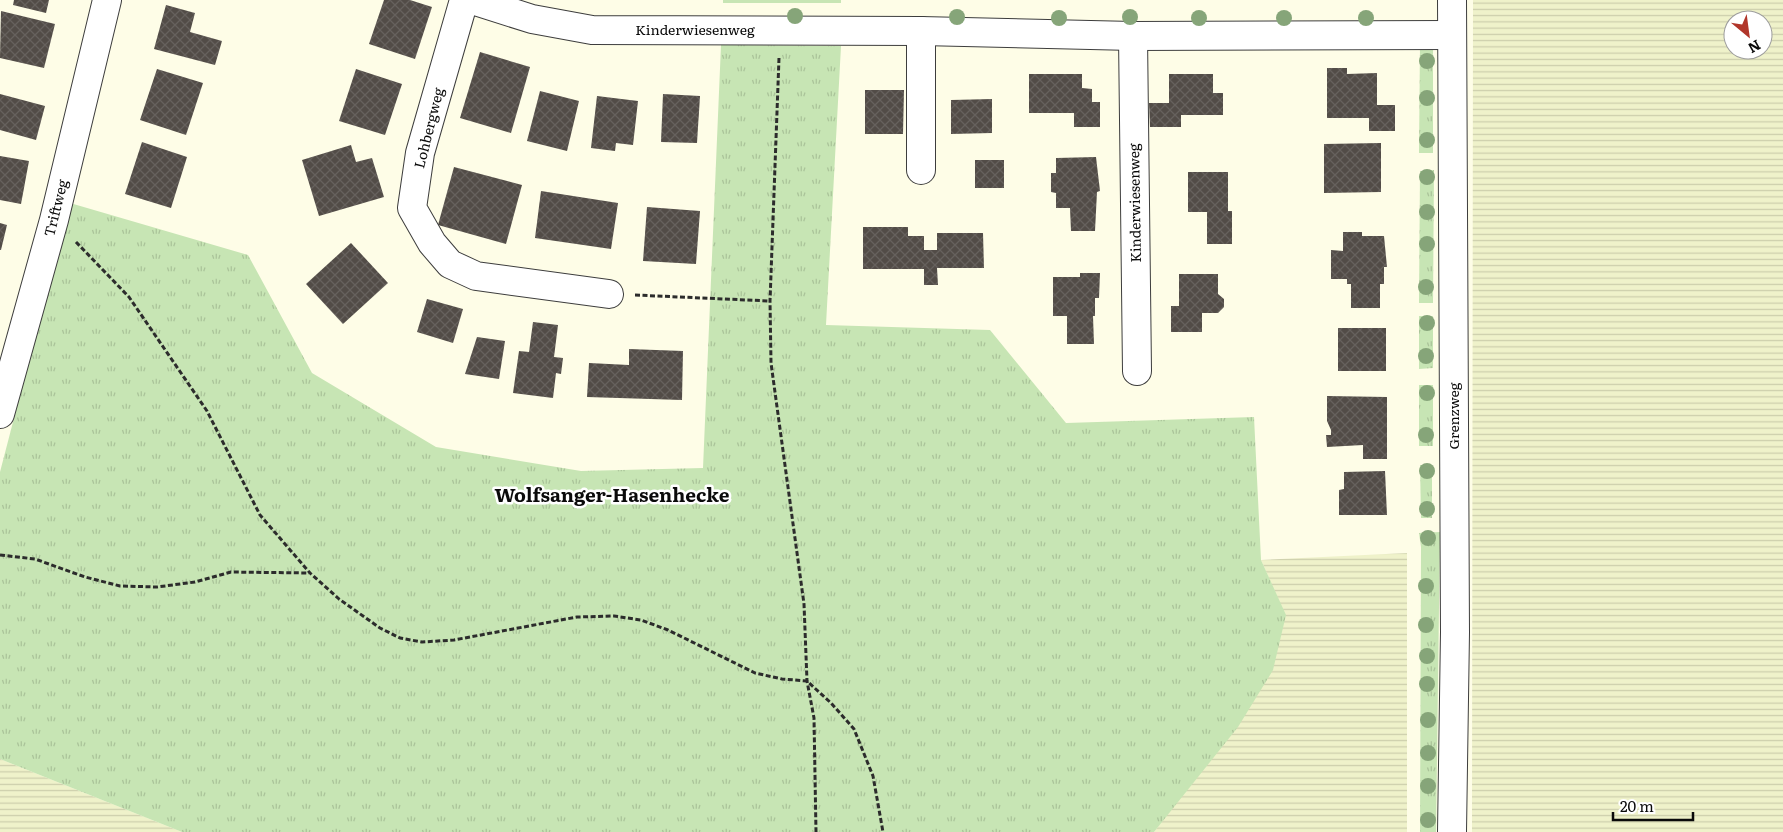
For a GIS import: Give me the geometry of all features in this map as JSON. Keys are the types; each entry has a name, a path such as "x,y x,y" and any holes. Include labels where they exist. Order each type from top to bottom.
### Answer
{"street":[{"name":"Triftweg","path":"0,414 54,220 107,0"},
{"name":"Lohbergweg","path":"464,0 420,153 412,208 432,243 450,264 476,276 609,294"},
{"name":"Kinderwiesenweg","path":"472,0 532,19 592,30 921,31 1133,36 1452,35"},
{"name":"Grenzweg","path":"1452,0 1455,618 1452,832"},
{"path":"921,31 921,170"},
{"name":"Kinderwiesenweg","path":"1133,36 1137,371"}],"path":[{"path":"779,31 770,301 771,363 804,604 807,681 814,718 816,832"},
{"path":"54,220 129,297 207,411 260,515 310,573 340,600 372,623 400,638 422,642 454,640 577,617 614,616 642,620 668,630 755,672 782,679 807,681 831,703 854,729 873,776 883,832"},
{"path":"609,294 770,301"},
{"path":"0,555 35,559 85,577 120,586 156,588 195,582 231,572 310,573"}],"green space":[{"path":"723,0 841,0 841,3 723,3"},
{"path":"1473,0 1783,0 1783,832 1472,832"},
{"path":"1420,44 1429,45 1433,50 1433,153 1419,153"},
{"path":"721,45 841,46 826,325 990,330 1066,423 1254,417 1261,560 1286,615 1273,670 1238,727 1154,832 182,832 0,759 0,472 70,203 248,255 312,373 436,447 581,471 703,468"},
{"path":"1434,170 1433,303 1419,303 1420,171"},
{"path":"1419,316 1433,316 1433,368 1419,369"},
{"path":"1419,385 1433,385 1433,446 1419,446"},
{"path":"1420,465 1432,466 1432,518 1421,518"},
{"path":"1440,532 1436,832 1420,832 1421,547 1419,533"},
{"path":"1407,553 1407,832 1154,832 1166,816 1285,615 1261,560"},
{"path":"0,759 182,832 0,832"}],"building":[{"path":"14,0 49,0 46,13 13,5"},
{"path":"384,0 410,0 432,7 415,59 369,44"},
{"path":"166,5 195,13 190,32 222,41 215,65 154,49"},
{"path":"1,11 55,24 44,68 0,58"},
{"path":"480,52 530,67 511,133 460,118"},
{"path":"1327,68 1347,68 1347,74 1377,73 1377,105 1395,105 1395,131 1369,131 1369,118 1327,118"},
{"path":"157,69 203,83 186,135 140,120"},
{"path":"356,69 402,84 385,135 339,121"},
{"path":"1029,74 1082,74 1082,88 1092,89 1092,102 1100,102 1100,127 1074,127 1074,113 1029,113"},
{"path":"1169,74 1213,74 1213,93 1223,93 1223,115 1181,115 1181,127 1150,127 1149,103 1169,103"},
{"path":"865,90 904,90 903,134 865,134"},
{"path":"540,91 579,101 567,151 527,141"},
{"path":"0,94 45,106 36,140 0,130"},
{"path":"663,94 700,96 697,143 661,142"},
{"path":"597,96 638,101 633,145 616,143 615,151 591,148"},
{"path":"992,99 992,133 951,134 951,100"},
{"path":"142,142 187,157 171,208 125,194"},
{"path":"1381,143 1381,192 1324,193 1324,144"},
{"path":"351,145 356,162 372,158 384,197 319,216 302,160"},
{"path":"0,156 29,161 21,204 0,200"},
{"path":"1096,157 1100,191 1097,192 1095,231 1071,231 1070,208 1056,208 1056,193 1051,192 1051,173 1056,173 1056,158"},
{"path":"975,160 1004,160 1004,188 975,188"},
{"path":"454,167 522,185 506,244 438,225"},
{"path":"1188,172 1228,172 1228,211 1232,211 1232,244 1207,244 1207,212 1188,212"},
{"path":"541,191 618,203 611,249 535,238"},
{"path":"647,207 700,211 696,264 643,261"},
{"path":"0,223 7,225 1,250 0,250"},
{"path":"863,227 908,227 908,236 924,236 924,250 937,250 937,233 983,233 984,268 937,268 938,285 924,285 924,269 863,269"},
{"path":"1343,232 1362,232 1362,236 1384,236 1387,267 1384,267 1384,284 1380,284 1380,308 1351,308 1351,284 1347,284 1347,279 1331,279 1331,250 1343,251"},
{"path":"351,243 388,283 343,324 306,284"},
{"path":"1080,273 1100,273 1099,298 1095,298 1095,316 1093,316 1094,344 1067,344 1067,316 1053,316 1053,277 1080,277"},
{"path":"1179,274 1218,274 1218,294 1224,299 1224,307 1218,313 1202,313 1202,332 1171,332 1171,306 1179,306"},
{"path":"427,299 463,309 453,343 417,332"},
{"path":"533,322 558,325 554,357 563,358 561,374 556,373 553,398 513,393 519,351 529,352"},
{"path":"1338,328 1386,328 1386,371 1338,371"},
{"path":"477,337 505,341 499,379 465,374"},
{"path":"629,349 683,351 682,400 587,397 589,363 629,365"},
{"path":"1327,396 1387,397 1387,459 1363,459 1363,445 1327,447 1326,435 1331,435 1331,430 1327,421"},
{"path":"1385,471 1387,515 1339,515 1339,490 1344,489 1344,472"}],"district":[{"name":"Wolfsanger-Hasenhecke","path":"612,495"}]}
